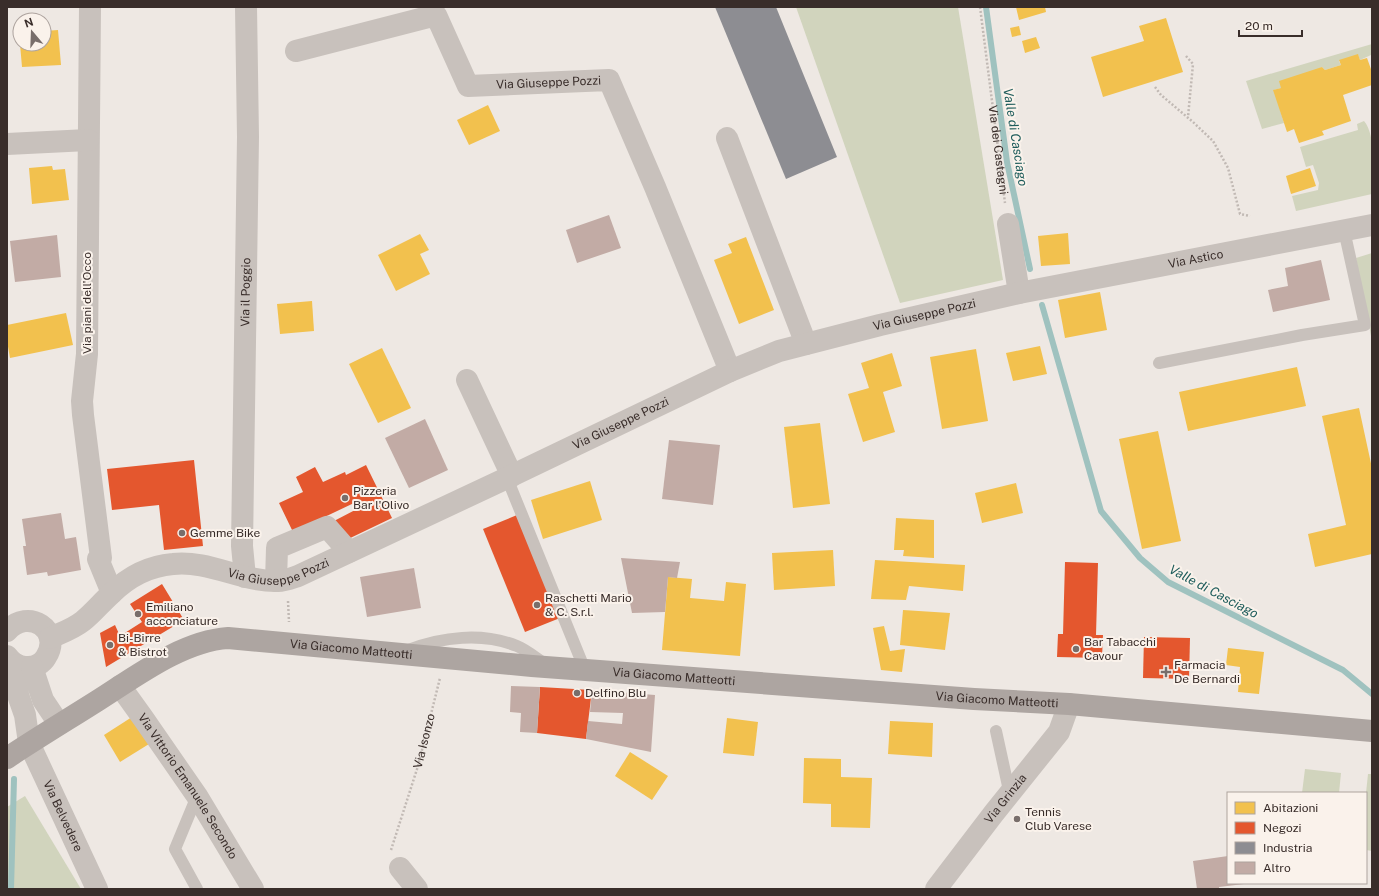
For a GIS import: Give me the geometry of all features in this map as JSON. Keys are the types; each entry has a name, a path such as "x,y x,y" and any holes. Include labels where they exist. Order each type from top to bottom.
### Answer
{"main road":[{"name":"Via Giacomo Matteotti","path":"7,758 165,658 197,644 214,639 228,638 549,668 974,699 1069,704 1372,731"}],"street":[{"name":"Via piani dell'Occo","path":"90,7 87,354 82,401 101,558 98,559 112,593"},
{"name":"Via il Poggio","path":"245,578 242,546 248,137 246,7"},
{"name":"Via Giuseppe Pozzi","path":"296,51 436,15 468,86 609,80 655,187 730,371"},
{"path":"727,138 806,344"},
{"path":"7,144 88,140"},
{"path":"1008,224 1019,292"},
{"name":"Via Astico","path":"1019,292 1372,224"},
{"name":"Via Giuseppe Pozzi","path":"50,638 82,622 124,582 149,569 172,564 198,565 245,578 280,581 298,576 510,477 730,371 780,351 1019,292"},
{"path":"467,380 510,477"},
{"path":"280,581 276,548 327,527 349,552"},
{"path":"7,631 13,625 27,620 42,625 50,638 51,646 45,660 39,664 18,663"},
{"path":"7,714 18,695 18,663"},
{"path":"18,663 59,724"},
{"name":"Via Vittorio Emanuele Secondo","path":"120,686 197,796 253,889"},
{"name":"Via Belvedere","path":"18,695 25,715 29,743 97,889"},
{"name":"Via Grinzia","path":"936,889 994,813 1010,795 1059,732 1069,704"},
{"path":"400,868 416,889"}],"lane":[{"path":"1159,363 1302,335 1364,325 1344,230"},
{"path":"510,477 585,670"},
{"path":"996,731 1010,795"},
{"path":"197,796 175,849 197,889"}],"path":[{"name":"Via dei Castagni","path":"980,7 1008,224"},
{"path":"1186,56 1193,64 1188,118"},
{"path":"1155,87 1161,95 1213,141 1228,168 1240,214 1250,216"},
{"path":"280,581 289,604 289,643"},
{"name":"Via Isonzo","path":"400,868 391,849 418,766 441,674"}],"green space":[{"path":"796,7 958,7 1003,280 900,303"},
{"path":"1372,44 1372,59 1371,55 1360,60 1358,55 1339,61 1341,65 1325,70 1322,67 1281,88 1274,90 1284,123 1262,129 1246,81"},
{"path":"1364,121 1371,136 1373,156 1372,194 1296,211 1292,196 1318,190 1319,183 1313,165 1306,167 1300,147 1358,130 1357,124"},
{"path":"1372,253 1372,341 1356,258"},
{"path":"1305,769 1341,773 1339,792 1302,792"},
{"path":"1368,774 1372,774 1372,851 1367,850 1366,792"},
{"path":"25,796 81,889 7,889 7,807"}],"building: Abitazioni":[{"path":"1016,7 1045,7 1046,12 1019,20"},
{"path":"1166,18 1183,72 1103,97 1091,57 1144,41 1139,26"},
{"path":"1019,26 1021,35 1012,37 1010,28"},
{"path":"52,30 58,30 61,65 22,67 21,52 52,52"},
{"path":"1036,37 1040,48 1025,53 1022,41"},
{"path":"1358,54 1360,60 1367,58 1372,72 1372,85 1343,95 1351,121 1322,131 1324,135 1299,143 1294,129 1287,132 1273,90 1281,88 1279,81 1322,67 1325,70 1341,65 1339,60"},
{"path":"488,105 500,131 469,145 457,120"},
{"path":"52,166 53,170 65,169 69,200 32,204 29,168"},
{"path":"1310,168 1316,186 1291,194 1286,176"},
{"path":"1068,233 1070,264 1041,266 1038,236"},
{"path":"420,234 429,250 420,254 430,274 396,291 378,255"},
{"path":"746,237 774,310 739,324 714,260 732,253 728,244"},
{"path":"1100,292 1107,330 1065,338 1058,300"},
{"path":"312,301 314,331 280,334 277,304"},
{"path":"66,313 73,345 10,358 7,341 7,325"},
{"path":"1040,346 1047,374 1013,381 1006,353"},
{"path":"382,348 411,408 378,423 349,364"},
{"path":"976,349 988,421 942,429 930,357"},
{"path":"892,353 902,386 883,392 895,432 863,442 848,394 869,388 861,363"},
{"path":"1297,367 1306,406 1188,431 1179,392"},
{"path":"1359,408 1372,468 1372,554 1315,567 1308,534 1346,525 1322,416"},
{"path":"820,423 830,504 793,508 784,427"},
{"path":"1158,431 1181,541 1142,549 1119,439"},
{"path":"590,481 602,520 543,539 531,500"},
{"path":"1016,483 1023,513 982,523 975,493"},
{"path":"896,518 934,520 934,558 903,556 904,550 894,550"},
{"path":"833,550 835,586 774,590 772,553"},
{"path":"875,560 965,565 963,591 909,586 906,600 871,599"},
{"path":"668,577 692,579 690,598 724,601 726,582 746,584 740,656 662,650"},
{"path":"903,610 950,613 945,650 900,645"},
{"path":"884,626 890,651 905,649 902,672 881,670 873,628"},
{"path":"1228,648 1264,652 1259,694 1238,692 1240,667 1226,665"},
{"path":"132,717 149,744 120,762 104,735"},
{"path":"727,718 758,722 754,756 723,753"},
{"path":"890,721 933,723 932,757 888,754"},
{"path":"630,752 668,776 652,800 615,776"},
{"path":"804,758 841,759 841,777 872,778 870,828 831,827 831,804 803,803"}],"building: Negozi":[{"path":"194,460 203,546 164,550 159,505 112,510 107,469"},
{"path":"366,465 392,518 344,541 334,521 357,509 354,503 293,532 279,503 303,492 296,477 315,467 323,482 345,472 346,475"},
{"path":"517,515 560,618 525,632 483,529"},
{"path":"1065,562 1098,563 1096,635 1103,635 1102,658 1057,657 1058,634 1063,634"},
{"path":"162,584 184,620 106,667 100,633 115,625 120,636 142,622 130,604"},
{"path":"1144,637 1190,638 1189,679 1143,678"},
{"path":"540,687 592,690 586,739 537,733"}],"building: Industria":[{"path":"715,7 776,7 837,157 786,179"}],"building: Altro":[{"path":"609,215 621,248 577,263 566,230"},
{"path":"57,235 61,277 15,282 10,241"},
{"path":"1321,260 1330,300 1273,312 1268,290 1288,286 1285,268"},
{"path":"425,419 448,470 409,488 385,438"},
{"path":"669,440 720,445 713,505 662,499"},
{"path":"61,513 65,539 76,537 81,570 48,576 47,572 27,575 23,546 26,546 22,519"},
{"path":"621,558 680,562 677,578 668,577 665,612 632,613"},
{"path":"414,568 421,608 367,617 360,577"},
{"path":"511,686 540,687 537,733 520,732 521,713 510,712"},
{"path":"592,690 655,695 651,752 586,739 588,721 622,724 623,713 590,712"},
{"path":"1227,856 1227,884 1244,884 1219,887 1219,889 1197,889 1193,861"}],"waterway":[{"name":"Valle di Casciago","path":"986,7 1007,162 1030,269"},
{"name":"Valle di Casciago","path":"1042,305 1101,511 1140,558 1168,582 1343,670 1372,694"},
{"path":"11,889 14,779"}],"place":[{"name":"Pizzeria Bar l'Olivo","path":"345,498"},
{"name":"Gemme Bike","path":"182,533"},
{"name":"Raschetti Mario & C. S.r.l.","path":"537,605"},
{"name":"Emiliano acconciature","path":"138,614"},
{"name":"Bi-Birre & Bistrot","path":"110,645"},
{"name":"Bar Tabacchi Cavour","path":"1076,649"},
{"name":"Farmacia De Bernardi","path":"1166,672"},
{"name":"Delfino Blu","path":"577,693"},
{"name":"Tennis Club Varese","path":"1017,819"}]}
